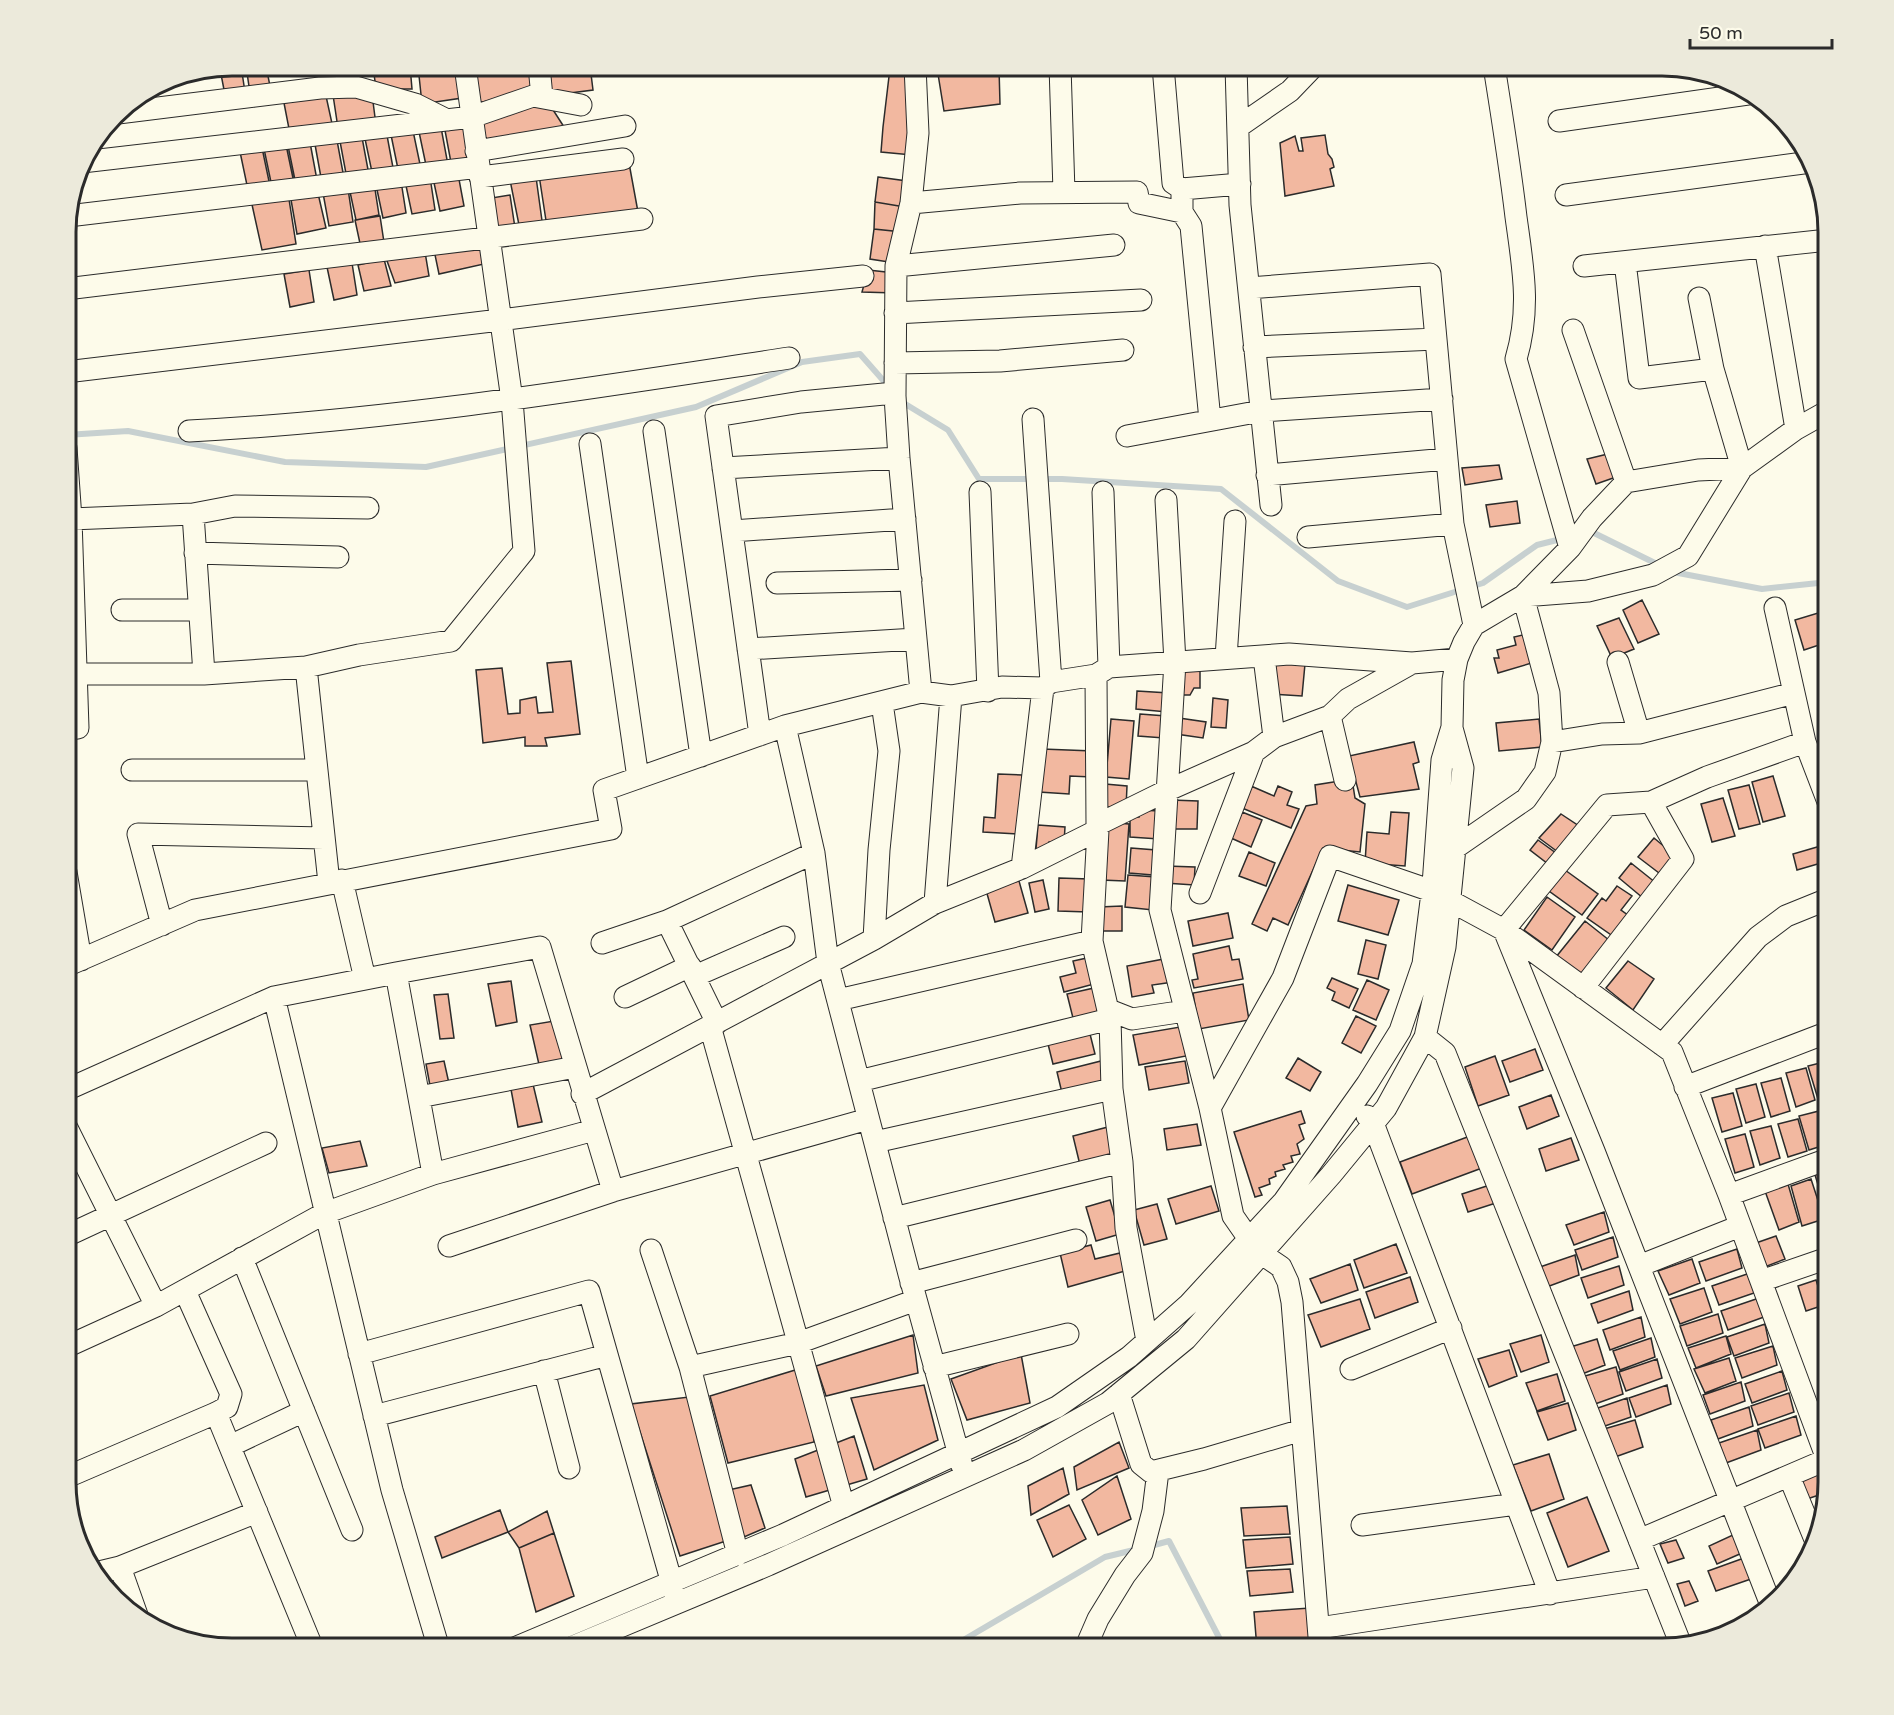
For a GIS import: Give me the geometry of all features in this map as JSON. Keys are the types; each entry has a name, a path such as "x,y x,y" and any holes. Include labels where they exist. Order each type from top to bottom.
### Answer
{"street":[{"path":"1060,76 1064,192"},
{"path":"1164,76 1173,183 1182,189 1240,184"},
{"path":"1236,76 1240,184 1270,505"},
{"path":"1238,127 1290,91 1304,76"},
{"path":"1496,76 1507,145 1526,296 1522,339 1516,359 1565,523 1570,548"},
{"path":"77,674 204,674 306,667 358,655 452,641 524,551 512,400 466,77"},
{"path":"540,77 542,97"},
{"path":"915,77 918,133 911,203 897,266 895,384 899,458 921,692"},
{"path":"136,111 320,88 356,87 415,104 447,120"},
{"path":"95,161 472,117 533,96 581,105"},
{"path":"1559,122 1735,96"},
{"path":"478,165 626,126"},
{"path":"78,215 478,165 623,159"},
{"path":"1566,195 1801,163"},
{"path":"1182,189 1182,212 1191,226 1210,420"},
{"path":"911,203 1020,193 1137,192 1139,203 1182,212"},
{"path":"77,288 642,219"},
{"path":"1584,266 1817,241"},
{"path":"897,266 1114,244"},
{"path":"1765,246 1796,429"},
{"path":"1625,262 1640,378 1713,369"},
{"path":"1249,288 1430,274 1453,524 1474,625"},
{"path":"77,371 863,276"},
{"path":"1699,298 1713,369 1742,468"},
{"path":"895,313 1141,300"},
{"path":"1574,330 1626,482"},
{"path":"1254,347 1436,339"},
{"path":"760,735 716,416 801,402 884,394 895,384 1000,361 1123,350"},
{"path":"189,431 280,426 512,400 789,358"},
{"path":"1127,436 1261,411 1442,399"},
{"path":"1523,596 1588,591 1653,575 1688,556 1742,468 1796,429 1817,417"},
{"path":"1022,868 1047,685 1033,419"},
{"path":"654,430 701,756"},
{"path":"590,444 638,778"},
{"path":"723,468 899,458"},
{"path":"1267,475 1447,459"},
{"path":"594,1638 779,1560 1024,1450 1108,1403 1186,1339 1255,1246 1284,1201 1355,1102 1400,1031 1423,964 1455,848 1462,768 1452,727 1453,680 1456,659 1474,625 1523,596 1570,548 1592,518 1626,482 1698,470 1742,468"},
{"path":"980,492 988,691"},
{"path":"1103,492 1103,671 1092,941 1110,1019"},
{"path":"1166,500 1175,662 1160,910 1210,1108 1233,1216 1255,1246 1281,1267 1288,1282 1292,1302 1320,1638"},
{"path":"77,519 193,514 235,506 368,508"},
{"path":"193,514 204,674"},
{"path":"732,531 905,519"},
{"path":"1226,658 1235,520"},
{"path":"1308,537 1453,524"},
{"path":"195,554 338,557"},
{"path":"777,583 910,580"},
{"path":"1455,848 1526,799 1545,772 1552,742 1550,693 1523,596"},
{"path":"1774,609 1805,742 1817,773"},
{"path":"122,610 199,610"},
{"path":"748,649 916,639"},
{"path":"77,962 195,910 612,829 604,790 785,726 921,692 951,696 1002,687 1047,685 1103,671 1175,662 1289,654 1412,663 1456,659"},
{"path":"1264,657 1274,737"},
{"path":"1618,662 1639,733"},
{"path":"582,1094 874,939 935,903 1022,868 1166,791 1254,752 1274,737 1330,716 1348,699 1412,663"},
{"path":"306,667 324,837 365,979"},
{"path":"1552,742 1602,734 1639,733 1794,693"},
{"path":"935,903 951,696"},
{"path":"77,701 77,728"},
{"path":"874,939 879,850 889,751 882,703"},
{"path":"1330,716 1345,780"},
{"path":"785,726 814,854 828,963 894,1218 965,1477"},
{"path":"538,1638 738,1555 1057,1407 1129,1357 1255,1246 1331,1175 1386,1108 1425,1037 1445,947 1441,896 1442,760 1452,727"},
{"path":"1504,930 1607,805 1651,802 1707,777 1805,742"},
{"path":"1200,893 1254,752"},
{"path":"132,770 316,770"},
{"path":"1584,988 1683,859 1651,802"},
{"path":"162,925 138,834 324,837"},
{"path":"602,943 668,921 814,854"},
{"path":"1210,1108 1282,978 1330,855 1441,896 1504,930 1672,1052 1729,1195 1817,1432"},
{"path":"1662,1045 1758,937 1786,916 1817,903"},
{"path":"668,921 692,971 713,1025 746,1154 844,1507"},
{"path":"1504,930 1768,1596"},
{"path":"625,997 784,937"},
{"path":"838,1000 1092,941"},
{"path":"77,1085 274,997 540,948 613,1191"},
{"path":"396,973 433,1174"},
{"path":"274,997 392,1490 436,1638"},
{"path":"1147,1341 1126,1228 1122,1162 1112,1089 1109,1010 1132,1019 1185,1011"},
{"path":"859,1081 1110,1019"},
{"path":"1425,1037 1445,1053 1678,1637"},
{"path":"1685,1087 1817,1037"},
{"path":"419,1097 575,1067"},
{"path":"874,1142 1112,1089"},
{"path":"1355,1102 1373,1123 1550,1594"},
{"path":"449,1246 613,1191 868,1119"},
{"path":"77,1342 156,1306 325,1213 433,1174 594,1130"},
{"path":"77,1231 266,1143"},
{"path":"77,1148 156,1306"},
{"path":"894,1218 1122,1162"},
{"path":"1729,1195 1817,1163"},
{"path":"1639,1266 1740,1226"},
{"path":"690,1367 798,1343 914,1291 1076,1240"},
{"path":"651,1250 690,1367 738,1555"},
{"path":"242,1258 352,1530"},
{"path":"1761,1281 1817,1262"},
{"path":"77,1472 227,1407 231,1394 184,1291"},
{"path":"359,1354 589,1291 678,1603"},
{"path":"1351,1369 1451,1328"},
{"path":"934,1367 1068,1334"},
{"path":"374,1416 607,1354"},
{"path":"544,1371 569,1468"},
{"path":"1119,1394 1141,1464 1151,1472 1302,1430"},
{"path":"230,1446 304,1411"},
{"path":"216,1413 308,1638"},
{"path":"1639,1540 1817,1463"},
{"path":"1090,1638 1098,1619 1143,1550 1153,1511 1158,1471"},
{"path":"1789,1476 1810,1528"},
{"path":"1362,1525 1516,1504"},
{"path":"104,1571 120,1567 256,1512"},
{"path":"120,1567 132,1601"},
{"path":"1325,1638 1550,1594 1654,1577"}],"building":[{"path":"999,76 1000,104 944,111 938,77"},
{"path":"222,77 243,77 245,92 225,95"},
{"path":"248,77 268,77 271,91 250,93"},
{"path":"374,77 411,77 412,89 376,89"},
{"path":"419,77 459,77 462,98 422,104"},
{"path":"472,77 533,77 536,92 477,103"},
{"path":"544,77 591,77 593,90 547,96"},
{"path":"889,77 916,77 912,155 881,152"},
{"path":"372,94 376,125 338,128 333,95"},
{"path":"326,96 333,128 290,134 284,103"},
{"path":"548,102 566,130 480,147 475,120"},
{"path":"466,121 474,164 452,168 444,125"},
{"path":"440,122 448,165 427,170 418,127"},
{"path":"412,126 421,169 399,174 390,130"},
{"path":"386,130 394,173 373,177 364,134"},
{"path":"361,132 369,175 347,179 339,136"},
{"path":"336,135 344,178 322,183 314,139"},
{"path":"1325,135 1328,154 1334,167 1330,169 1334,186 1285,196 1280,143 1295,136 1299,151 1303,151 1301,138"},
{"path":"309,137 317,180 296,185 287,141"},
{"path":"285,140 294,183 272,187 263,144"},
{"path":"261,143 270,186 248,190 239,147"},
{"path":"629,163 638,212 547,227 539,175"},
{"path":"458,174 464,206 440,211 433,178"},
{"path":"430,177 435,210 412,214 405,181"},
{"path":"536,177 543,228 520,230 510,180"},
{"path":"878,177 907,181 905,207 875,202"},
{"path":"401,181 406,213 383,218 376,185"},
{"path":"374,183 379,215 356,220 349,187"},
{"path":"317,189 326,228 297,234 290,194"},
{"path":"348,189 353,222 329,226 323,193"},
{"path":"288,193 296,244 262,250 251,200"},
{"path":"510,195 515,228 492,232 485,199"},
{"path":"875,202 905,207 902,232 874,229"},
{"path":"380,216 385,249 362,253 355,220"},
{"path":"874,229 902,232 895,263 870,259"},
{"path":"480,244 484,264 439,274 434,250"},
{"path":"425,252 429,276 395,283 386,258"},
{"path":"384,259 391,286 364,291 358,265"},
{"path":"352,263 357,295 334,300 327,267"},
{"path":"309,270 314,302 290,307 284,274"},
{"path":"868,270 895,273 895,293 862,292"},
{"path":"1612,453 1619,476 1596,484 1587,459"},
{"path":"1499,465 1502,479 1465,485 1462,468"},
{"path":"1517,501 1520,523 1490,527 1486,505"},
{"path":"1642,600 1659,634 1638,643 1623,610"},
{"path":"1817,613 1817,646 1804,650 1795,620"},
{"path":"1619,618 1634,649 1612,658 1597,626"},
{"path":"1527,634 1535,662 1498,673 1494,658 1499,658 1497,650 1516,645 1514,637"},
{"path":"571,661 580,734 545,738 547,746 525,746 525,737 483,743 476,670 502,668 508,714 520,713 520,700 536,697 538,713 553,712 547,663"},
{"path":"1274,661 1305,664 1302,696 1271,694"},
{"path":"1178,669 1200,669 1200,688 1194,688 1190,695 1178,695"},
{"path":"1137,691 1169,693 1167,712 1136,709"},
{"path":"1213,698 1228,700 1226,728 1211,727"},
{"path":"1140,714 1166,716 1164,738 1138,736"},
{"path":"1179,718 1206,722 1203,738 1176,734"},
{"path":"1111,719 1134,721 1129,779 1106,777"},
{"path":"1539,719 1542,747 1499,751 1496,723"},
{"path":"1414,742 1419,762 1413,764 1419,789 1360,797 1349,756"},
{"path":"1042,749 1093,751 1092,777 1070,776 1069,794 1039,792"},
{"path":"998,774 1022,775 1018,834 983,832 984,817 995,818"},
{"path":"1773,776 1785,816 1763,822 1752,782"},
{"path":"1352,779 1355,798 1365,804 1360,852 1323,848 1288,925 1273,918 1267,931 1252,924 1306,806 1317,804 1315,785"},
{"path":"1105,784 1127,786 1126,808 1103,807"},
{"path":"1749,785 1760,824 1739,829 1728,790"},
{"path":"1251,786 1274,796 1278,786 1292,792 1287,805 1299,809 1291,828 1242,808"},
{"path":"1723,798 1735,836 1712,842 1701,804"},
{"path":"1171,800 1198,801 1197,829 1170,829"},
{"path":"1139,810 1160,811 1159,839 1130,837 1130,817 1139,817"},
{"path":"1242,812 1262,820 1251,847 1231,838"},
{"path":"1391,812 1409,813 1405,866 1365,863 1367,832 1389,834"},
{"path":"1561,814 1582,828 1562,855 1539,838"},
{"path":"1105,822 1129,824 1125,881 1101,880"},
{"path":"1038,825 1065,827 1064,843 1049,842 1048,850 1036,849"},
{"path":"1654,838 1678,858 1663,876 1638,857"},
{"path":"1538,840 1560,856 1552,867 1530,850"},
{"path":"1817,847 1817,864 1797,870 1793,854"},
{"path":"1131,848 1156,850 1153,875 1129,873"},
{"path":"1249,852 1275,863 1266,886 1239,876"},
{"path":"1631,863 1656,883 1643,898 1619,878"},
{"path":"1166,866 1195,867 1194,885 1165,883"},
{"path":"1565,870 1598,894 1582,915 1549,891"},
{"path":"1128,875 1156,877 1153,910 1125,907"},
{"path":"1059,878 1089,879 1088,912 1058,911"},
{"path":"1043,880 1049,909 1035,912 1029,883"},
{"path":"1019,881 1028,913 995,922 986,890"},
{"path":"1348,885 1399,900 1388,935 1338,921"},
{"path":"1617,886 1632,896 1621,910 1632,918 1617,939 1587,918 1602,898 1606,901"},
{"path":"1547,897 1575,917 1552,950 1524,930"},
{"path":"1122,906 1122,931 1099,931 1099,907"},
{"path":"1228,913 1233,938 1193,946 1188,921"},
{"path":"1585,921 1614,944 1584,980 1556,957"},
{"path":"1366,940 1386,945 1378,979 1358,974"},
{"path":"1229,946 1232,960 1239,959 1243,979 1194,988 1192,980 1198,979 1193,954"},
{"path":"1087,958 1094,984 1064,992 1060,977 1076,973 1073,961"},
{"path":"1169,958 1173,982 1152,985 1154,993 1132,997 1127,966"},
{"path":"1628,961 1654,979 1633,1010 1606,988"},
{"path":"1332,978 1358,989 1349,1008 1332,1000 1335,992 1327,988"},
{"path":"1367,980 1389,990 1376,1020 1353,1010"},
{"path":"511,981 517,1022 496,1026 488,984"},
{"path":"1243,984 1249,1020 1199,1029 1193,993"},
{"path":"1094,988 1100,1016 1074,1022 1067,994"},
{"path":"448,994 454,1038 440,1039 434,995"},
{"path":"1356,1016 1376,1026 1361,1053 1342,1043"},
{"path":"554,1021 564,1065 540,1069 530,1025"},
{"path":"1180,1027 1186,1056 1139,1065 1133,1035"},
{"path":"1089,1030 1095,1054 1053,1064 1047,1040"},
{"path":"1535,1049 1543,1070 1510,1082 1502,1061"},
{"path":"1495,1056 1509,1095 1478,1106 1465,1067"},
{"path":"1298,1058 1321,1072 1310,1091 1286,1078"},
{"path":"444,1061 450,1088 431,1091 426,1064"},
{"path":"1101,1061 1106,1082 1062,1093 1057,1072"},
{"path":"1185,1061 1189,1083 1149,1090 1145,1067"},
{"path":"1817,1064 1817,1096 1808,1066"},
{"path":"1806,1068 1815,1100 1796,1107 1786,1073"},
{"path":"1781,1078 1790,1111 1771,1117 1761,1083"},
{"path":"532,1080 542,1122 518,1127 510,1084"},
{"path":"1756,1084 1765,1117 1746,1123 1736,1089"},
{"path":"1733,1093 1742,1126 1722,1132 1712,1098"},
{"path":"1551,1095 1559,1116 1527,1129 1519,1107"},
{"path":"1301,1111 1305,1123 1299,1125 1304,1139 1297,1144 1300,1154 1291,1156 1293,1162 1283,1165 1285,1169 1275,1172 1276,1176 1269,1179 1270,1184 1259,1188 1262,1195 1255,1197 1234,1132"},
{"path":"1817,1112 1817,1147 1809,1150 1799,1116"},
{"path":"1798,1119 1807,1151 1788,1157 1778,1124"},
{"path":"1197,1124 1201,1145 1167,1150 1164,1129"},
{"path":"1771,1126 1780,1158 1760,1165 1750,1131"},
{"path":"1108,1127 1115,1156 1080,1165 1073,1136"},
{"path":"1745,1134 1754,1167 1735,1173 1725,1139"},
{"path":"1470,1136 1482,1168 1412,1194 1400,1162"},
{"path":"1571,1138 1579,1160 1546,1171 1539,1149"},
{"path":"360,1141 367,1166 329,1173 322,1148"},
{"path":"1811,1179 1817,1197 1817,1221 1802,1226 1791,1186"},
{"path":"1493,1184 1499,1202 1468,1212 1462,1194"},
{"path":"1788,1184 1799,1222 1779,1230 1765,1191"},
{"path":"1211,1186 1219,1211 1176,1224 1168,1199"},
{"path":"1110,1200 1120,1234 1096,1241 1086,1207"},
{"path":"1157,1204 1167,1239 1144,1245 1134,1210"},
{"path":"1604,1212 1609,1232 1574,1245 1566,1225"},
{"path":"1776,1236 1785,1259 1762,1268 1753,1244"},
{"path":"1613,1237 1618,1257 1582,1270 1575,1250"},
{"path":"1396,1244 1407,1273 1364,1288 1354,1260"},
{"path":"1091,1245 1095,1259 1120,1253 1125,1271 1068,1287 1060,1253"},
{"path":"1737,1249 1742,1268 1706,1281 1699,1262"},
{"path":"1575,1255 1579,1275 1544,1288 1537,1268"},
{"path":"1692,1259 1700,1283 1669,1295 1658,1271"},
{"path":"1350,1264 1358,1290 1321,1303 1310,1279"},
{"path":"1619,1266 1624,1285 1588,1298 1581,1278"},
{"path":"1750,1273 1754,1293 1719,1305 1712,1286"},
{"path":"1410,1277 1418,1302 1375,1318 1366,1292"},
{"path":"1816,1280 1817,1307 1806,1311 1798,1286"},
{"path":"1704,1288 1712,1312 1680,1324 1670,1299"},
{"path":"1629,1291 1633,1310 1598,1323 1591,1304"},
{"path":"1759,1298 1764,1317 1728,1330 1721,1311"},
{"path":"1360,1299 1370,1329 1321,1347 1308,1315"},
{"path":"1718,1314 1723,1333 1687,1346 1680,1326"},
{"path":"1641,1317 1645,1337 1610,1350 1603,1330"},
{"path":"1765,1324 1769,1343 1734,1356 1727,1337"},
{"path":"913,1335 918,1373 826,1396 816,1366"},
{"path":"1541,1335 1549,1362 1521,1372 1510,1344"},
{"path":"1726,1336 1731,1354 1696,1368 1688,1348"},
{"path":"1651,1338 1655,1357 1620,1370 1613,1351"},
{"path":"1597,1339 1605,1365 1577,1376 1567,1348"},
{"path":"1773,1346 1777,1365 1742,1378 1735,1358"},
{"path":"1509,1350 1517,1376 1489,1387 1478,1359"},
{"path":"1021,1354 1030,1403 967,1420 951,1379"},
{"path":"1729,1358 1736,1381 1705,1393 1694,1369"},
{"path":"1657,1359 1662,1378 1626,1391 1619,1372"},
{"path":"805,1367 814,1442 728,1463 710,1396"},
{"path":"1616,1367 1623,1394 1595,1404 1585,1376"},
{"path":"1782,1371 1787,1390 1752,1403 1745,1384"},
{"path":"1557,1374 1565,1401 1537,1411 1526,1383"},
{"path":"1741,1382 1745,1401 1710,1414 1703,1395"},
{"path":"924,1385 938,1440 874,1470 851,1398"},
{"path":"1667,1385 1671,1404 1636,1417 1629,1398"},
{"path":"1789,1393 1794,1412 1758,1425 1751,1406"},
{"path":"689,1397 729,1540 680,1556 631,1404"},
{"path":"1627,1398 1631,1417 1602,1427 1595,1409"},
{"path":"1568,1403 1576,1430 1548,1440 1537,1412"},
{"path":"1749,1407 1753,1426 1718,1439 1711,1420"},
{"path":"1796,1416 1801,1435 1765,1448 1758,1429"},
{"path":"1635,1420 1643,1447 1615,1457 1604,1429"},
{"path":"1757,1430 1761,1450 1726,1463 1719,1443"},
{"path":"854,1436 867,1479 806,1497 795,1459"},
{"path":"1119,1442 1129,1468 1077,1490 1074,1467"},
{"path":"1549,1454 1564,1499 1531,1511 1513,1465"},
{"path":"1063,1468 1069,1494 1031,1515 1028,1486"},
{"path":"1817,1474 1817,1496 1807,1499 1800,1480"},
{"path":"1117,1476 1131,1519 1098,1535 1082,1500"},
{"path":"751,1485 765,1528 737,1540 724,1491"},
{"path":"1587,1497 1609,1551 1568,1567 1547,1513"},
{"path":"1069,1505 1086,1539 1053,1557 1037,1520"},
{"path":"1287,1506 1290,1534 1244,1536 1241,1508"},
{"path":"500,1510 508,1532 442,1558 435,1537"},
{"path":"547,1511 554,1533 519,1548 508,1532"},
{"path":"554,1533 574,1596 536,1612 519,1548"},
{"path":"1735,1534 1742,1553 1717,1564 1709,1546"},
{"path":"1290,1537 1293,1564 1246,1568 1243,1540"},
{"path":"1676,1540 1684,1558 1668,1563 1660,1544"},
{"path":"1744,1558 1751,1579 1716,1591 1708,1571"},
{"path":"1290,1569 1293,1592 1250,1596 1247,1571"},
{"path":"1689,1581 1698,1601 1685,1606 1677,1584"},
{"path":"1310,1608 1313,1638 1256,1638 1254,1612"}],"waterway":[{"path":"77,434 128,431 285,462 426,467 696,407 802,362 860,354 889,387"},
{"path":"902,402 948,430 979,479 1062,479 1221,489 1338,581 1407,607 1483,583 1537,545 1565,538"},
{"path":"1586,532 1590,531 1661,566"},
{"path":"1673,572 1762,589 1817,583"},
{"path":"1147,1547 1169,1541 1219,1638"},
{"path":"967,1638 1105,1557 1138,1549"}]}
